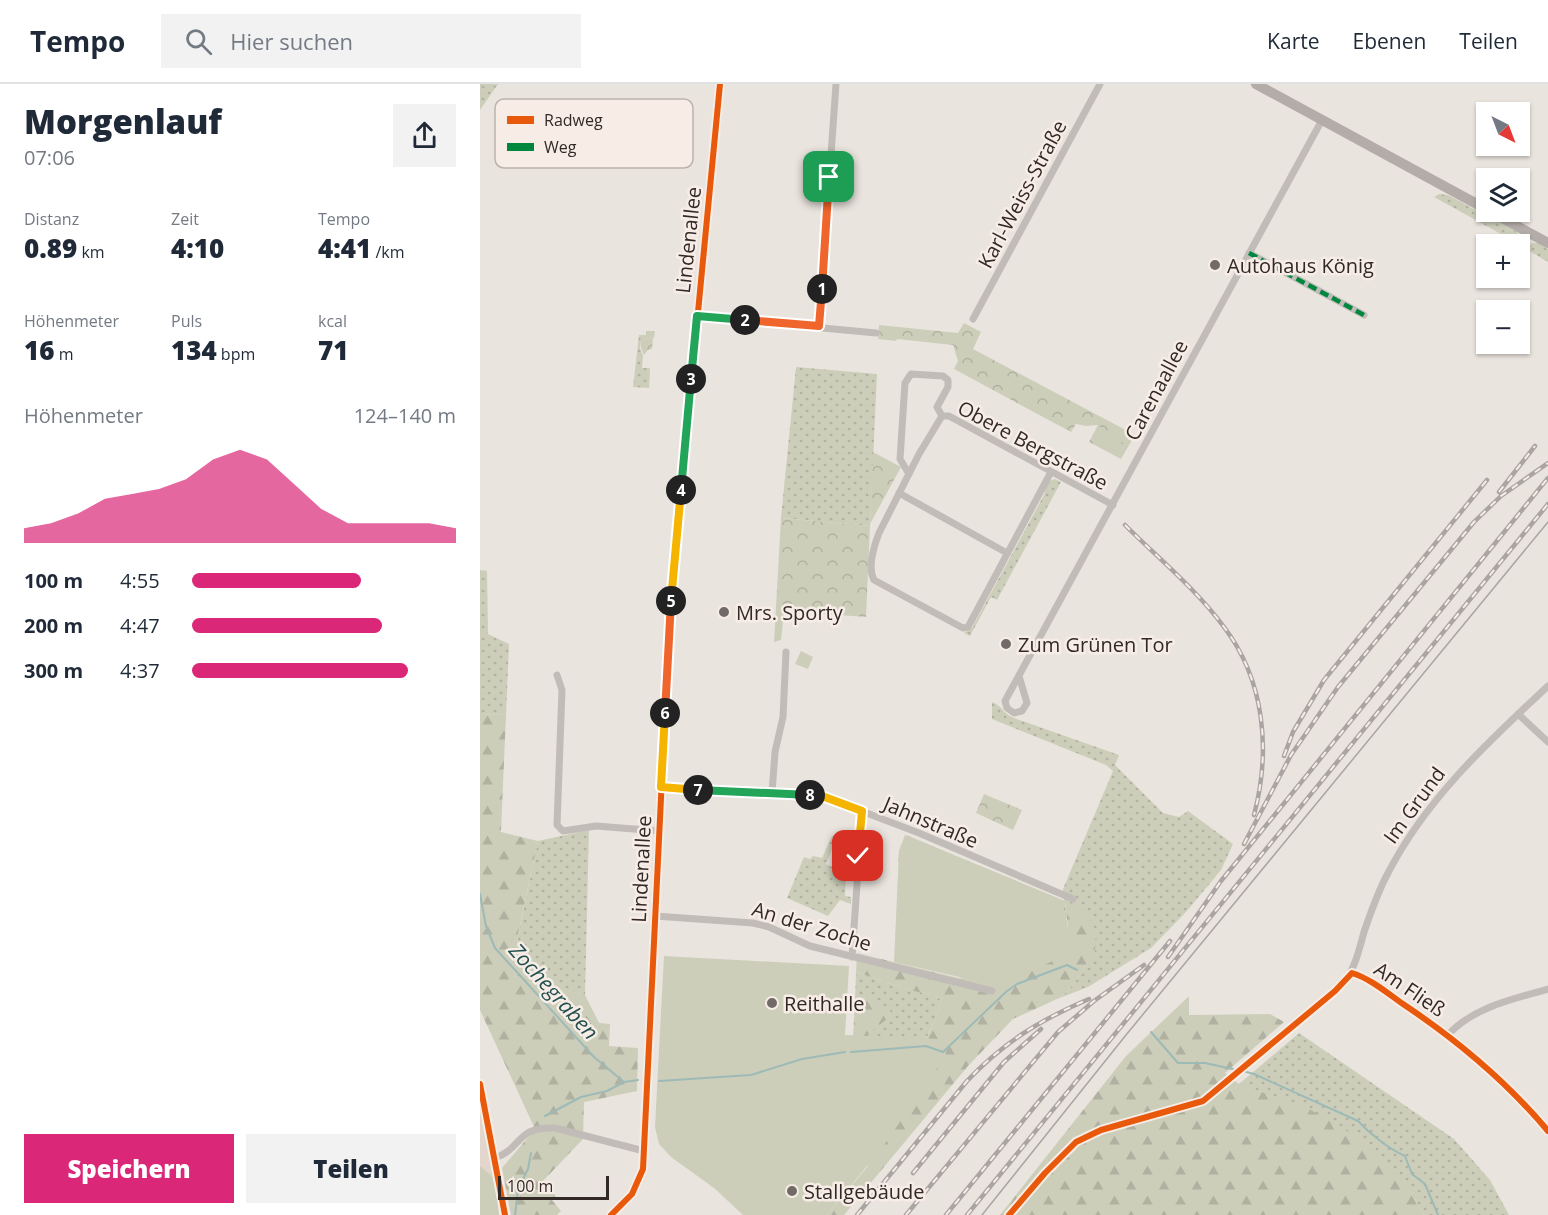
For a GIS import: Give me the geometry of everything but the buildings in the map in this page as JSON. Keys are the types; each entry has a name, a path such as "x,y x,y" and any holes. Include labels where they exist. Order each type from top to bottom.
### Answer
{"main road":[{"path":"1256,84 1476,204"},
{"path":"1509,222 1548,243"}],"street":[{"name":"Lindenallee","path":"611,1215 632,1194 643,1169 671,592 720,84"},
{"path":"819,326 836,84"},
{"name":"Karl-Weiss-Straße","path":"973,319 1100,84"},
{"name":"Carenaallee","path":"1019,676 1027,703 1022,711 1014,713 1007,708 1005,701 1322,120"},
{"path":"1249,253 1364,315"},
{"path":"697,316 876,333"},
{"name":"Obere Bergstraße","path":"909,474 900,459 905,383 911,374 943,376 948,380 948,387 937,407 942,416 949,416 1113,505"},
{"path":"942,416 898,493 874,545 871,573 874,580 963,628 967,628 1051,472"},
{"path":"898,493 1007,552"},
{"path":"772,793 775,752 783,717 786,652"},
{"path":"557,675 561,690 557,825 563,831 596,826 659,831"},
{"name":"Im Grund","path":"1352,973 1379,891 1404,844 1448,785 1548,686"},
{"path":"1518,714 1548,742"},
{"name":"Jahnstraße","path":"661,787 822,796 1073,899"},
{"path":"852,957 862,811"},
{"name":"An der Zoche","path":"655,916 753,922 770,927 810,946 992,992"},
{"name":"Am Fließ","path":"1009,1215 1045,1173 1076,1142 1101,1130 1203,1101 1335,992 1352,973 1368,980 1448,1035 1512,1090 1548,1131"},
{"path":"1448,1035 1483,1010 1548,989"},
{"path":"480,1084 505,1215"},
{"path":"495,1158 504,1155 527,1133 541,1127 555,1128 644,1151"}],"green space":[{"path":"480,84 498,84 480,110"},
{"path":"1439,194 1448,195 1476,210 1476,220 1434,197"},
{"path":"1479,222 1498,222 1518,234 1501,234"},
{"path":"1538,243 1548,249 1548,262 1530,251 1530,245"},
{"path":"964,323 981,332 973,349 1135,435 1121,459 1089,442 1098,425 1076,424 1071,432 954,369 958,361 953,345 878,339 879,325 958,333"},
{"path":"646,331 655,331 654,338 648,337 641,341 640,348 643,356 642,368 650,368 649,388 633,387 639,335 646,335"},
{"path":"648,337 653,338 652,349 644,355 641,341"},
{"path":"796,367 877,374 870,526 781,518"},
{"path":"1099,426 1123,440 1116,452 1092,438"},
{"path":"873,452 901,467 870,524"},
{"path":"1055,479 1061,482 997,600 991,597 970,636 964,633 972,628 1045,493 1044,490 1049,481"},
{"path":"781,518 870,526 866,617 784,611 781,640 774,642"},
{"path":"480,570 487,571 488,634 509,644 506,715 480,714"},
{"path":"801,651 813,657 808,669 795,664"},
{"path":"992,702 1015,718 1119,755 1115,765 1163,813 1179,817 1188,811 1233,844 1221,870 1186,912 1151,948 1088,987 1057,999 1068,991 1088,963 1065,902 1067,926 898,861 899,851 906,835 1064,901 1063,889 1113,771 1106,765 992,719"},
{"path":"480,714 506,715 501,832 538,841 518,934 514,978 585,995 599,1023 610,1024 609,1046 638,1048 637,1091 584,1102 583,1139 543,1181 556,1196 552,1200 561,1211 557,1215 511,1215 502,1168 535,1129 480,1010"},
{"path":"984,794 1022,810 1013,830 976,813"},
{"path":"589,830 585,995 514,979 518,935 538,841"},
{"path":"905,835 1065,901 1063,906 1073,951 994,988 976,985 959,977 894,962 899,851"},
{"path":"832,836 837,837 826,864 846,874 845,896 851,897 851,904 840,900 828,916 787,898 804,857 822,858"},
{"path":"1065,901 1082,908 1096,930 1095,951 1068,991 1057,999 1013,1019 968,1066 844,1215 827,1215 867,1167 936,1018 941,1000 933,994 912,991 856,972 857,953 995,987 1070,948"},
{"path":"664,956 849,966 845,1035 942,1039 946,1055 884,1145 827,1215 743,1215 714,1188 671,1157 659,1144 655,1127"},
{"path":"856,972 912,991 933,994 941,1000 936,1018 924,1043 852,1058 865,997 855,1002"},
{"path":"1189,996 1189,1015 1270,1014 1284,1022 1225,1073 1239,1084 1309,1109 1362,1140 1411,1192 1424,1215 1000,1215 1126,1056"},
{"path":"865,997 891,1011 887,1019 863,1038 853,1036 855,1002"},
{"path":"1299,1033 1454,1139 1490,1180 1509,1215 1424,1215 1411,1192 1239,1084"},
{"path":"480,1113 498,1204 499,1215 480,1215"}],"shaded area":[{"path":"480,1113 492,1176 480,1166"}],"waterway":[{"name":"Zochegraben","path":"480,894 486,926 495,948 594,1057 624,1082 638,1080"},
{"name":"Zochegraben","path":"851,1052 926,1046 943,1052 1017,984 1067,965 1077,970"},
{"name":"Zochegraben","path":"1151,1032 1178,1063 1205,1063 1237,1070"},
{"name":"Zochegraben","path":"659,1081 751,1075 802,1059 845,1052"},
{"name":"Zochegraben","path":"1243,1071 1358,1121 1380,1141 1405,1156 1412,1174 1425,1184 1438,1215"},
{"path":"545,1116 581,1097 607,1091 624,1082"},
{"path":"515,1215 518,1189 528,1169 531,1153"}],"tram line":[{"path":"982,1215 1126,1035 1548,522"}],"railway":[{"path":"1499,492 1535,446"},
{"path":"1244,844 1291,755 1338,687 1474,522 1501,496 1548,463"},
{"path":"1168,957 1221,881 1548,478"},
{"path":"1284,756 1293,732 1324,680 1487,480"},
{"path":"967,1215 1548,504"},
{"path":"1125,525 1213,613 1238,648 1248,670 1256,693 1263,742 1259,791 1254,815"},
{"path":"946,1215 1170,941"},
{"path":"906,1215 1058,1032 1094,1001 1144,965"},
{"path":"857,1215 981,1067 1024,1033 1054,1015 1089,999"},
{"path":"913,1173 1004,1062 1041,1029"}],"marked path":[{"path":"1249,253 1364,315"}],"cycle path":[{"path":"611,1215 632,1194 643,1169 671,592 720,84"},
{"path":"1009,1215 1045,1173 1076,1142 1101,1130 1203,1101 1335,991 1352,973 1379,987 1462,1047 1498,1078 1548,1131"},
{"path":"480,1084 505,1215"}],"place":[{"name":"Autohaus König","path":"1215,265"},
{"name":"Mrs. Sporty","path":"724,612"},
{"name":"Zum Grünen Tor","path":"1006,644"},
{"name":"Reithalle","path":"772,1003"},
{"name":"Stallgebäude","path":"792,1191"}],"route":[{"path":"829,177 819,326 697,316 671,592 661,787 809,795 831,799 862,811 858,856"}]}
